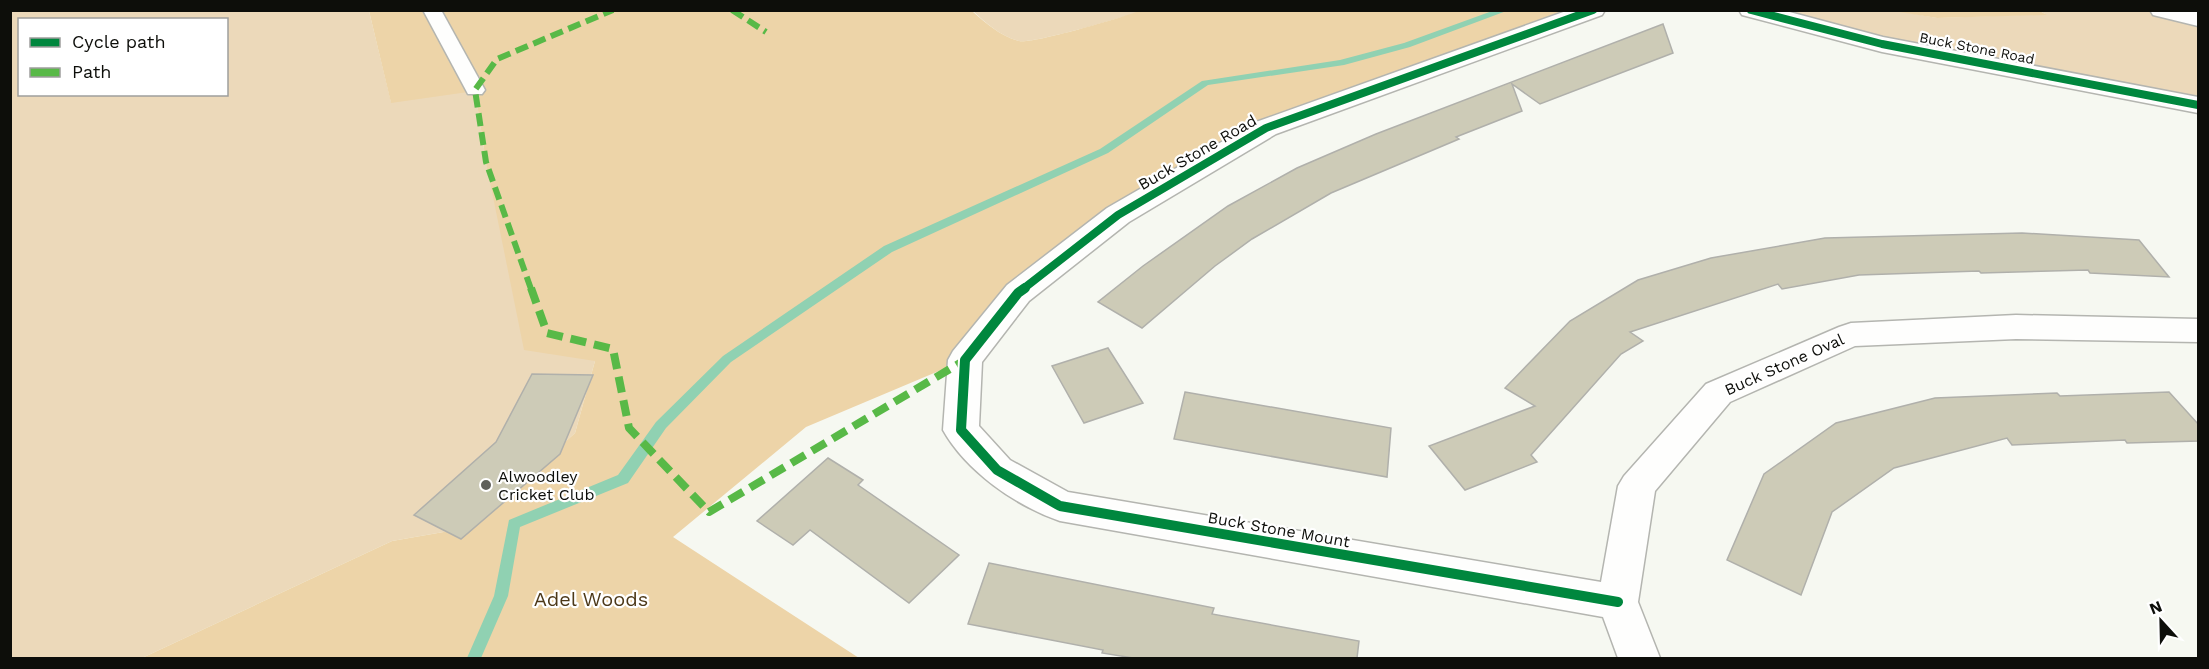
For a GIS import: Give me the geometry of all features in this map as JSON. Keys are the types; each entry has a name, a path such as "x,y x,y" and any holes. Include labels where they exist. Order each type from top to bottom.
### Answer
{"street":[{"name":"Buck Stone Road","path":"961,430 965,360 1018,292 1118,215 1266,128 1593,10"},
{"name":"Buck Stone Road","path":"1751,10 1882,44 2199,105"},
{"path":"2162,10 2199,19"},
{"name":"Buck Stone Oval","path":"1618,602 1637,486 1718,393 1851,335 2016,327 2199,331"},
{"name":"Buck Stone Mount","path":"961,430 997,470 1060,506 1618,602"},
{"path":"1618,602 1639,658"}],"lane":[{"path":"432,10 475,90"}],"shaded area":[{"path":"1893,10 1937,18 2045,14 2038,10 2162,11 2198,19 2198,105 1882,44 1751,11"},
{"path":"10,11 369,11 391,102 475,90 486,162 595,361 575,433 472,527 392,541 142,658 11,658"},
{"path":"973,11 1142,11 1059,34 1019,41 1000,32"}],"green space":[{"name":"Adel Woods","path":"1142,10 1593,11 1266,128 1118,215 965,360 806,427 673,537 859,658 142,658 392,541 472,527 575,433 595,361 524,350 486,162 475,91 391,103 369,11 972,11 1012,39 1028,41 1099,24"},
{"path":"2038,10 2047,15 1937,18 1893,11"}],"building":[{"path":"1663,24 1673,53 1540,104 1512,84 1522,111 1456,137 1459,139 1331,193 1252,239 1215,266 1142,328 1098,302 1143,266 1228,206 1297,168 1376,134"},
{"path":"2022,233 2139,240 2169,277 2090,273 2088,270 1981,273 1979,271 1859,275 1782,289 1778,284 1630,332 1643,341 1621,354 1531,455 1537,462 1465,490 1429,446 1535,406 1505,388 1570,321 1638,280 1711,258 1825,238"},
{"path":"1108,348 1143,403 1084,423 1052,366"},
{"name":"Alwoodley Cricket Club","path":"532,374 593,375 560,454 461,539 414,515 496,442"},
{"path":"1185,392 1391,428 1387,477 1174,439"},
{"path":"2169,392 2199,425 2199,441 2127,443 2125,440 2012,445 2007,438 1894,468 1832,512 1801,595 1727,560 1764,474 1836,423 1935,398 2057,393 2060,396"},
{"path":"828,458 863,480 858,485 959,555 909,603 810,530 793,545 757,521"},
{"path":"989,563 1214,608 1212,614 1359,641 1357,658 1133,658 968,624"}],"waterway":[{"path":"474,658 501,596 514,524 623,479 661,425 727,359 888,249 1104,151 1205,83 1341,63 1407,45 1505,10"}],"marked path":[{"path":"613,10 497,59 475,90 486,162 547,333 613,349 629,428 709,512 965,360"},
{"path":"732,10 766,32"}],"cycle path":[{"path":"1593,10 1266,128 1118,215 1018,293 965,360 961,430 997,470 1060,506 1618,602"},
{"path":"1751,10 1882,44 2198,105"}],"place":[{"name":"Alwoodley Cricket Club","path":"486,485"}]}
